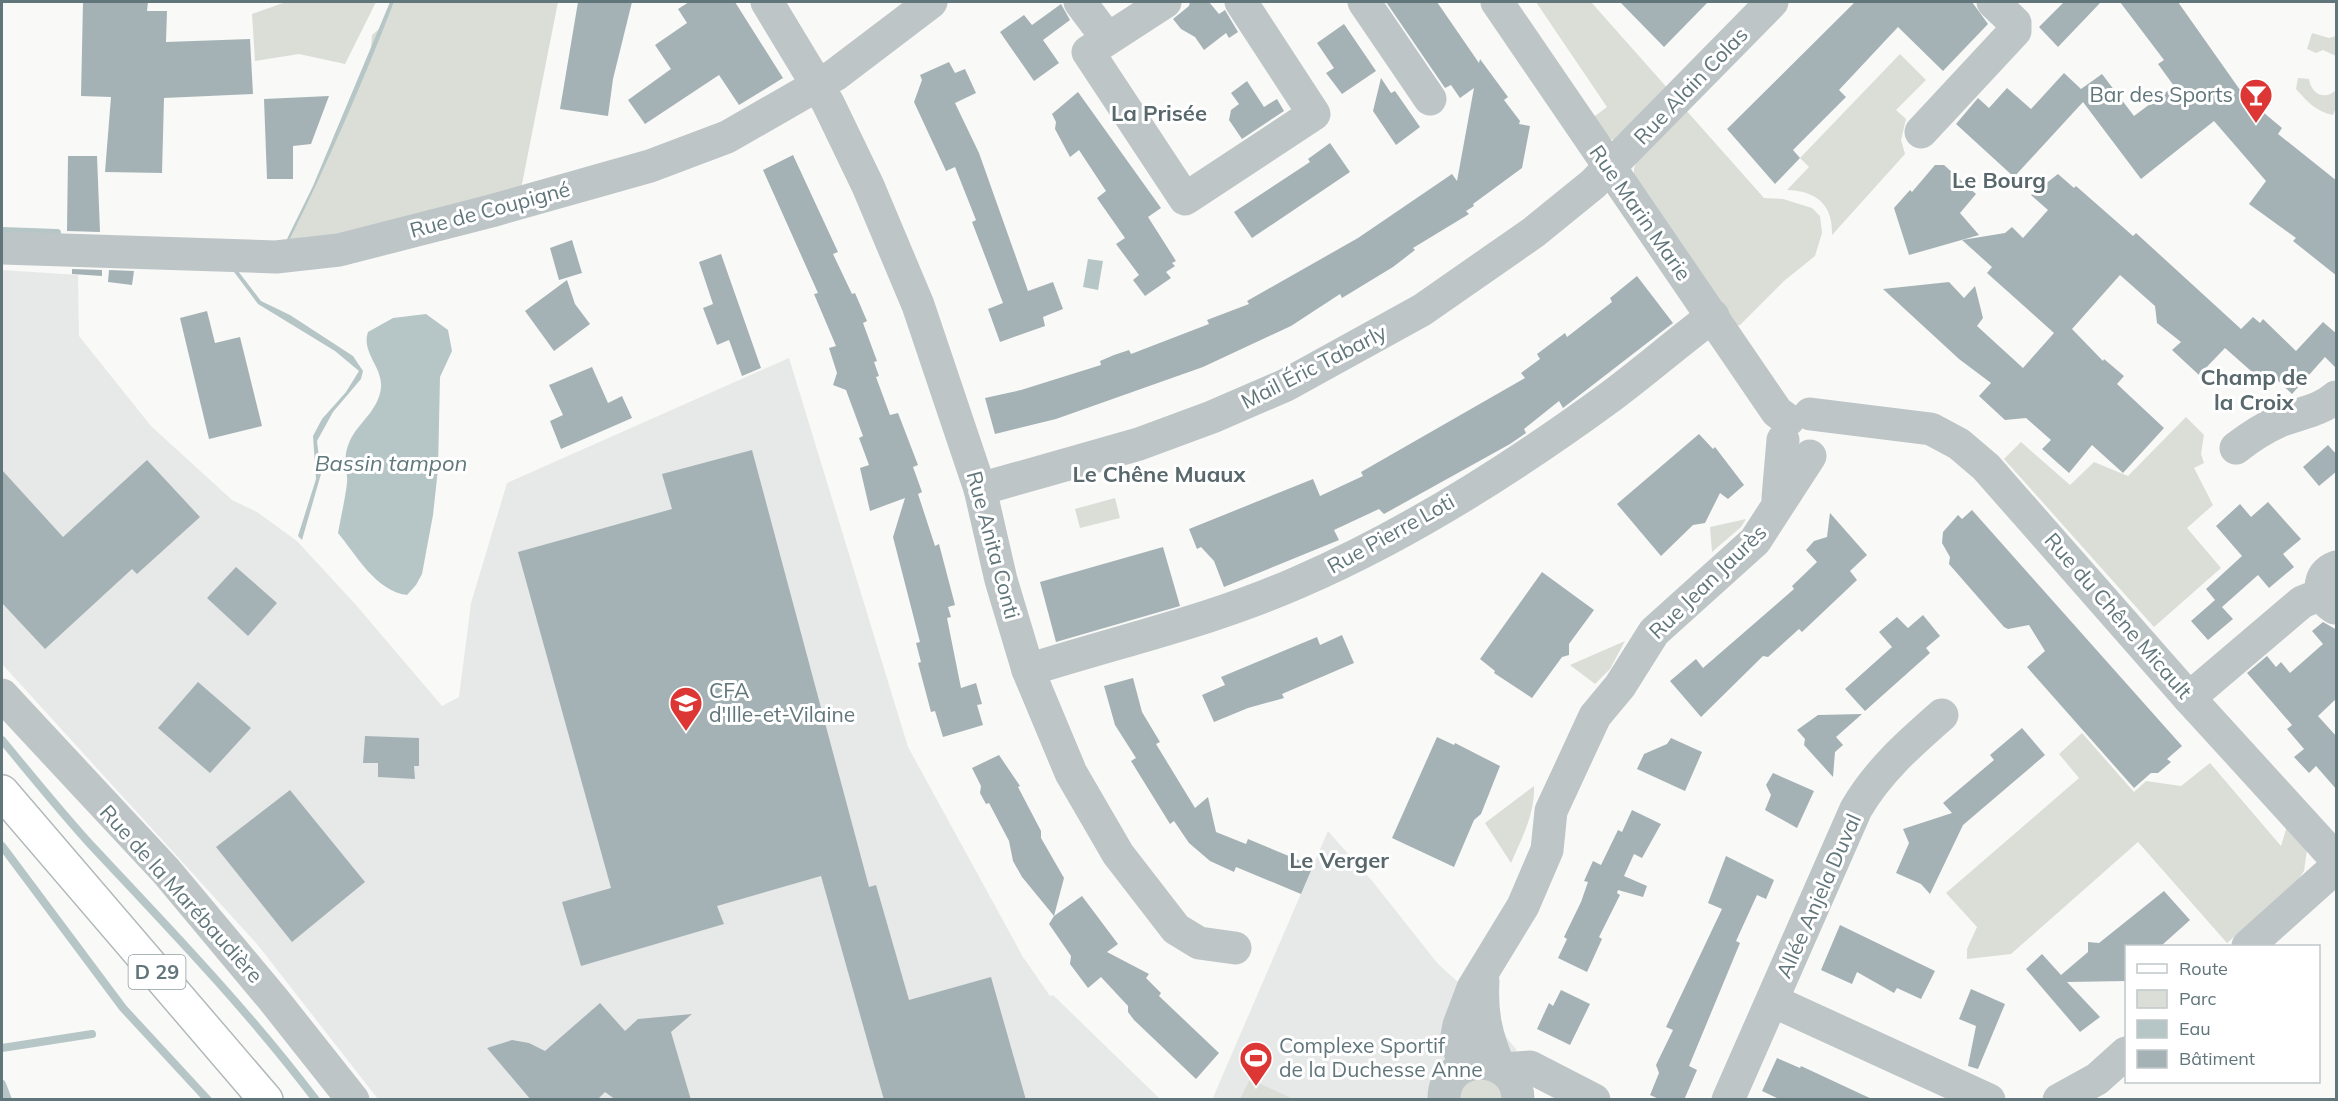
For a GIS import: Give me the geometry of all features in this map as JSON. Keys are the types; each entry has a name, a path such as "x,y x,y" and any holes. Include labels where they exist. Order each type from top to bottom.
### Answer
{"main road":[{"name":"D 29","path":"2,786 48,844"},
{"name":"D 29","path":"2,792 266,1100"}],"street":[{"name":"Rue Anita Conti","path":"767,2 819,85 868,186 911,286 952,399 980,489 1001,580 1028,670 1071,773 1118,854 1176,929 1199,943 1235,948"},
{"name":"Rue de Coupigné","path":"2,248 276,257 339,250 597,181 695,151 727,137 819,85 931,2"},
{"path":"1080,2 1107,38"},
{"path":"1165,2 1088,52 1185,199 1314,114 1241,2"},
{"path":"1364,2 1430,99"},
{"name":"Rue Marin Marie","path":"1497,2 1609,170 1713,316 1777,412 1803,436"},
{"name":"Rue Alain Colas","path":"1609,170 1772,2"},
{"path":"1921,132 2015,31 2015,23 1993,2"},
{"name":"Mail Éric Tabarly","path":"980,489 1139,444 1212,417 1286,385 1422,310 1534,232 1609,170"},
{"name":"Rue Pierre Loti","path":"1028,670 1196,622 1297,583 1363,553 1444,507 1548,441 1612,395 1713,316"},
{"path":"2236,448 2256,433 2281,421 2321,408 2337,397"},
{"name":"Rue du Chêne Micault","path":"1803,436 1871,422 1931,429 1959,444 1986,467 2189,698 2337,859"},
{"name":"Rue Jean Jaurès","path":"1465,1065 1456,1041 1459,1025 1473,988 1523,906 1544,860 1551,811 1595,716 1620,686 1654,632 1755,541 1777,511 1803,436"},
{"path":"2189,698 2302,602 2332,590"},
{"name":"Rue de la Marébaudière","path":"2,695 166,872 273,999 353,1100"},
{"name":"Allée Anjela Duval","path":"1728,1100 1856,809 1868,789 1899,754 1942,715"},
{"path":"2249,945 2337,867"},
{"path":"1483,972 1483,1021 1501,1068 1515,1085 1518,1100"},
{"path":"1773,1001 1989,1100"},
{"path":"2058,1100 2097,1079 2125,1055"},
{"path":"1444,1100 1446,1085 1451,1077 1465,1065 1488,1062 1501,1068 1530,1066 1590,1098"},
{"path":"1546,1100 1562,1095 1590,1098"}],"shaded area":[{"name":"CFA d'Ille-et-Vilaine","path":"2,270 78,275 79,336 151,426 232,500 257,512 297,541 356,605 442,706 459,697 471,603 507,483 789,358 908,747 1023,957 1050,996 1053,995 1160,1099 378,1099 257,944 2,664"},
{"path":"1328,831 1373,882 1438,964 1467,990 1516,1049 1528,1099 1212,1100"}],"green space":[{"path":"286,2 376,2 345,64 299,54 255,61 252,14"},
{"path":"394,2 558,2 521,189 326,240 290,239 329,155 332,141 371,48 372,35 385,24"},
{"path":"1536,2 1591,2 1670,91 1614,140 1610,139 1591,119 1607,107"},
{"path":"2312,33 2329,38 2336,36 2336,56 2323,50 2316,53 2307,49"},
{"path":"1900,54 1926,80 1896,110 1906,119 1901,140 1905,154 1832,235 1832,224 1826,207 1821,201 1806,193 1787,190 1809,167 1800,158"},
{"path":"2298,78 2309,79 2313,89 2319,94 2327,95 2336,90 2336,107 2333,115 2317,109 2304,98 2296,89"},
{"path":"1685,109 1764,198 1783,199 1812,208 1820,216 1822,233 1815,256 1784,281 1740,325 1734,326 1634,179 1634,168 1638,159"},
{"path":"2186,417 2204,435 2201,454 2204,463 2194,468 2213,505 2187,528 2221,568 2154,627 2004,459 2021,442 2070,485 2094,462 2128,476"},
{"path":"1115,498 1120,518 1080,528 1075,509"},
{"path":"1746,519 1741,527 1712,552 1710,527"},
{"path":"1625,641 1610,669 1595,684 1570,665"},
{"path":"2082,733 2134,792 2146,781 2181,786 2210,763 2281,846 2288,823 2307,850 2304,871 2296,883 2227,943 2138,842 2011,954 1967,959 1967,949 1977,927 1946,893 2079,778 2059,754"},
{"path":"1534,786 1530,816 1511,863 1485,823"},
{"path":"1492,1077 1505,1099 1457,1100 1468,1078"},
{"name":"Complexe Sportif de la Duchesse Anne","path":"1250,1079 1293,1099 1240,1099"}],"water":[{"path":"390,2 394,2 345,122 290,239 287,239 313,186"},
{"path":"1088,259 1103,261 1098,290 1083,287"},
{"path":"238,271 261,301 290,315 353,356 363,371 361,379 333,412 317,441 321,474 302,540 298,536 316,479 313,436 322,419 346,392 359,371 335,351 258,304 234,272"},
{"name":"Bassin tampon","path":"426,314 448,330 452,351 440,377 438,469 433,515 422,574 407,595 386,587 377,580 338,533 347,483 347,449 353,436 376,404 381,388 379,373 367,347 368,332 393,318"}],"building":[{"path":"83,2 148,2 147,11 167,11 166,42 250,39 253,94 164,98 162,173 105,172 111,97 81,96"},
{"path":"578,2 632,2 613,79 608,116 560,109"},
{"path":"689,2 735,2 783,78 739,105 719,75 645,124 628,100 671,69 655,45 687,23 678,9"},
{"path":"1190,2 1209,2 1219,14 1225,10 1238,32 1229,38 1226,33 1204,50 1195,37 1181,29 1173,19 1189,6"},
{"path":"1386,2 1437,2 1479,63 1480,59 1508,97 1504,100 1520,121 1519,124 1530,126 1522,168 1473,204 1474,206 1466,211 1469,214 1413,248 1415,250 1393,267 1342,298 1340,294 1291,326 1203,367 1056,419 995,434 985,398 1021,390 1101,365 1100,361 1114,355 1129,350 1131,354 1209,324 1207,320 1249,304 1247,301 1358,238 1452,174 1457,181 1474,88 1460,98 1451,85 1445,88"},
{"path":"1620,2 1708,2 1664,47"},
{"path":"1855,2 1972,2 1988,24 1943,71 1898,27 1839,90 1846,97 1793,150 1800,158 1775,184 1727,129"},
{"path":"2064,2 2101,2 2058,47 2039,27"},
{"path":"2120,2 2178,2 2245,97 2282,128 2278,134 2337,181 2337,276 2293,241 2296,238 2249,204 2266,181 2214,121 2141,179 2083,102 2014,177 1956,124 1978,98 1989,108 2007,88 2031,109 2064,73 2081,89 2102,74 2134,116 2174,86 2158,64 2164,60"},
{"path":"1061,4 1070,20 1043,40 1059,63 1034,81 1000,32 1024,15 1032,25"},
{"path":"1344,24 1376,71 1342,94 1326,73 1334,68 1317,43"},
{"path":"949,62 955,73 965,69 976,93 955,103 979,153 1028,291 1053,282 1063,309 1043,317 1045,326 1000,342 988,309 1003,303 972,222 976,220 955,167 946,171 914,102 922,80 920,75"},
{"path":"1381,78 1391,93 1395,91 1420,127 1396,145 1373,111"},
{"path":"1247,81 1264,107 1277,99 1284,111 1242,139 1229,120 1231,110 1239,104 1231,93"},
{"path":"1078,92 1161,208 1148,217 1176,261 1172,263 1175,266 1166,272 1171,278 1145,296 1133,280 1139,275 1116,244 1125,238 1097,198 1106,191 1079,150 1070,157 1055,129 1056,122 1052,114"},
{"path":"329,96 311,144 293,146 293,179 267,179 264,99"},
{"path":"1330,143 1350,172 1252,238 1234,212 1310,162 1308,159"},
{"path":"793,155 838,252 833,254 852,294 855,293 867,321 863,323 877,361 874,362 879,376 876,377 890,415 898,413 918,465 913,467 922,492 918,494 935,546 939,544 955,605 948,607 951,617 947,618 961,688 976,683 982,704 977,705 983,725 943,737 935,711 931,712 918,663 921,662 916,643 920,642 893,537 905,498 870,511 860,468 869,465 859,438 863,436 846,390 833,385 837,373 829,348 836,346 814,294 818,293 763,170"},
{"path":"68,156 97,156 100,232 67,231"},
{"path":"1935,165 1944,165 1976,194 1960,213 1979,235 1909,255 1894,208 1910,190 1912,192"},
{"path":"2058,174 2074,188 2076,186 2133,236 2136,233 2241,329 2253,317 2260,323 2263,319 2296,351 2323,322 2337,334 2337,369 2325,357 2292,394 2274,377 2268,386 2225,348 2199,375 2172,350 2181,342 2157,323 2155,306 2120,275 2072,329 2103,361 2104,359 2124,376 2117,384 2164,428 2123,473 2092,445 2069,473 2042,449 2051,440 2026,418 2005,420 1979,396 1991,383 1959,359 1883,289 1949,282 1964,298 1975,286 1983,318 1977,326 2023,368 2054,333 1987,273 1992,267 1962,240 2005,233 2012,227 2023,238 2048,210 2031,195"},
{"path":"572,240 582,273 559,280 550,248"},
{"path":"721,254 761,368 742,376 729,340 717,345 703,308 713,304 699,262"},
{"path":"72,269 102,270 102,276 72,274"},
{"path":"109,270 134,271 132,285 108,282"},
{"path":"1637,276 1673,323 1563,408 1559,401 1524,429 1526,433 1510,444 1384,514 1379,509 1334,530 1339,540 1224,587 1214,561 1201,547 1197,549 1189,529 1313,479 1320,496 1363,476 1361,472 1525,378 1521,373 1540,359 1537,354 1565,333 1567,337 1612,302 1610,298"},
{"path":"567,280 575,304 590,324 554,351 525,311"},
{"path":"207,311 215,343 240,337 262,426 209,439 180,318"},
{"path":"592,367 608,403 622,396 632,418 561,449 550,421 563,415 549,385"},
{"path":"1699,434 1713,449 1715,447 1744,485 1728,499 1720,493 1705,523 1693,525 1661,556 1617,504"},
{"path":"2328,445 2337,455 2337,471 2319,486 2303,467"},
{"path":"752,450 869,887 876,885 909,1000 991,977 1026,1100 884,1100 821,876 717,906 724,924 581,966 562,902 611,888 518,552 672,509 662,474"},
{"path":"147,460 200,517 137,574 132,569 45,649 2,603 2,470 63,537"},
{"path":"2268,502 2301,539 2283,554 2294,567 2269,588 2258,575 2222,607 2233,619 2208,640 2191,621 2215,600 2206,589 2242,556 2216,526 2240,504 2251,517"},
{"path":"1972,510 2182,746 2167,759 2171,762 2158,773 2151,773 2134,788 2027,667 2045,651 2029,625 2008,629 2004,627 1949,564 1950,557 1942,543 1943,532 1958,515 1962,519"},
{"path":"1830,513 1867,555 1850,571 1857,580 1802,632 1799,629 1768,657 1763,656 1701,717 1670,681 1696,659 1703,668 1794,589 1792,586 1817,562 1806,550 1814,541 1827,537"},
{"path":"1163,547 1180,606 1056,642 1040,582"},
{"path":"236,567 277,603 248,636 207,598"},
{"path":"1542,572 1594,610 1569,644 1569,655 1562,657 1532,698 1494,673 1495,671 1480,659"},
{"path":"1923,615 1940,636 1926,648 1930,653 1865,711 1845,689 1892,647 1879,632 1897,617 1908,628"},
{"path":"2323,622 2337,630 2337,698 2318,716 2337,737 2337,790 2316,766 2309,773 2294,757 2304,749 2287,729 2292,725 2247,673 2267,656 2276,667 2281,662 2290,673 2323,644 2312,631"},
{"path":"1342,635 1354,663 1282,694 1284,698 1248,708 1214,722 1202,695 1225,685 1221,677 1317,637 1320,645"},
{"path":"1133,678 1142,712 1160,742 1156,744 1195,808 1208,797 1216,832 1246,844 1248,839 1313,866 1301,894 1236,867 1234,872 1210,861 1189,843 1174,821 1170,824 1131,761 1136,758 1115,725 1104,686"},
{"path":"198,682 251,728 210,773 158,728"},
{"path":"1862,714 1836,737 1843,745 1835,752 1833,777 1804,745 1805,739 1797,730 1818,715"},
{"path":"2022,728 2045,755 1963,825 1930,894 1921,884 1896,873 1909,843 1903,829 1952,813 1943,803 1994,760 1990,755"},
{"path":"365,736 419,738 419,766 414,766 415,779 378,777 378,763 363,763"},
{"path":"1437,737 1454,745 1455,743 1500,766 1481,814 1474,820 1454,867 1392,838"},
{"path":"1671,738 1702,752 1685,791 1637,769 1644,754 1667,744"},
{"path":"999,755 1020,786 1018,787 1041,831 1041,838 1064,878 1054,916 1022,877 1013,861 1009,841 989,803 986,804 980,793 981,786 972,768"},
{"path":"1773,773 1814,791 1797,828 1765,810 1771,795 1766,785"},
{"path":"290,790 365,882 292,942 216,847"},
{"path":"1632,810 1661,824 1642,858 1634,854 1624,876 1647,886 1643,897 1618,890 1617,893 1620,895 1599,937 1602,939 1587,972 1558,958 1567,939 1564,937 1581,902 1588,882 1584,881 1593,861 1601,865 1618,830 1622,832"},
{"path":"1726,856 1774,880 1766,899 1757,895 1736,941 1740,943 1689,1066 1697,1070 1684,1100 1661,1100 1650,1095 1659,1073 1656,1065 1673,1030 1666,1027 1722,909 1708,903"},
{"path":"2164,891 2190,920 2162,945 2125,945 2125,981 2067,982 2100,1017 2080,1032 2026,969 2042,954 2061,975 2088,952 2088,942 2099,943"},
{"path":"1082,896 1118,944 1107,952 1149,974 1146,978 1161,993 1159,996 1219,1053 1196,1079 1134,1020 1128,1012 1128,1006 1101,977 1088,988 1070,964 1071,956 1049,924 1054,916"},
{"path":"1840,925 1935,971 1921,999 1897,988 1894,993 1857,972 1852,984 1821,970"},
{"path":"1971,989 2005,1004 1978,1069 1968,1066 1976,1026 1959,1019"},
{"path":"1561,990 1590,1004 1570,1045 1537,1029 1549,1003 1553,1006"},
{"path":"600,1003 625,1031 638,1019 692,1014 671,1032 691,1100 616,1100 605,1092 597,1100 531,1100 487,1048 512,1040 529,1043 545,1051"},
{"path":"1777,1058 1800,1068 1801,1066 1874,1100 1781,1100 1762,1091"}],"waterway":[{"path":"2,231 57,233"},
{"path":"2,740 79,831 178,937 263,1033 316,1100"},
{"path":"2,846 123,1008 208,1100"},
{"path":"2,1048 92,1034"},
{"path":"2,1084 8,1100"}],"place":[{"name":"Bar des Sports","path":"2256,124"},
{"name":"CFA d'Ille-et-Vilaine","path":"686,732"},
{"name":"Complexe Sportif de la Duchesse Anne","path":"1256,1087"}],"district":[{"name":"La Prisée","path":"1159,113"},
{"name":"Le Bourg","path":"1999,180"},
{"name":"Champ de la Croix","path":"2254,390"},
{"name":"Le Chêne Muaux","path":"1159,474"},
{"name":"Le Verger","path":"1339,860"}]}
